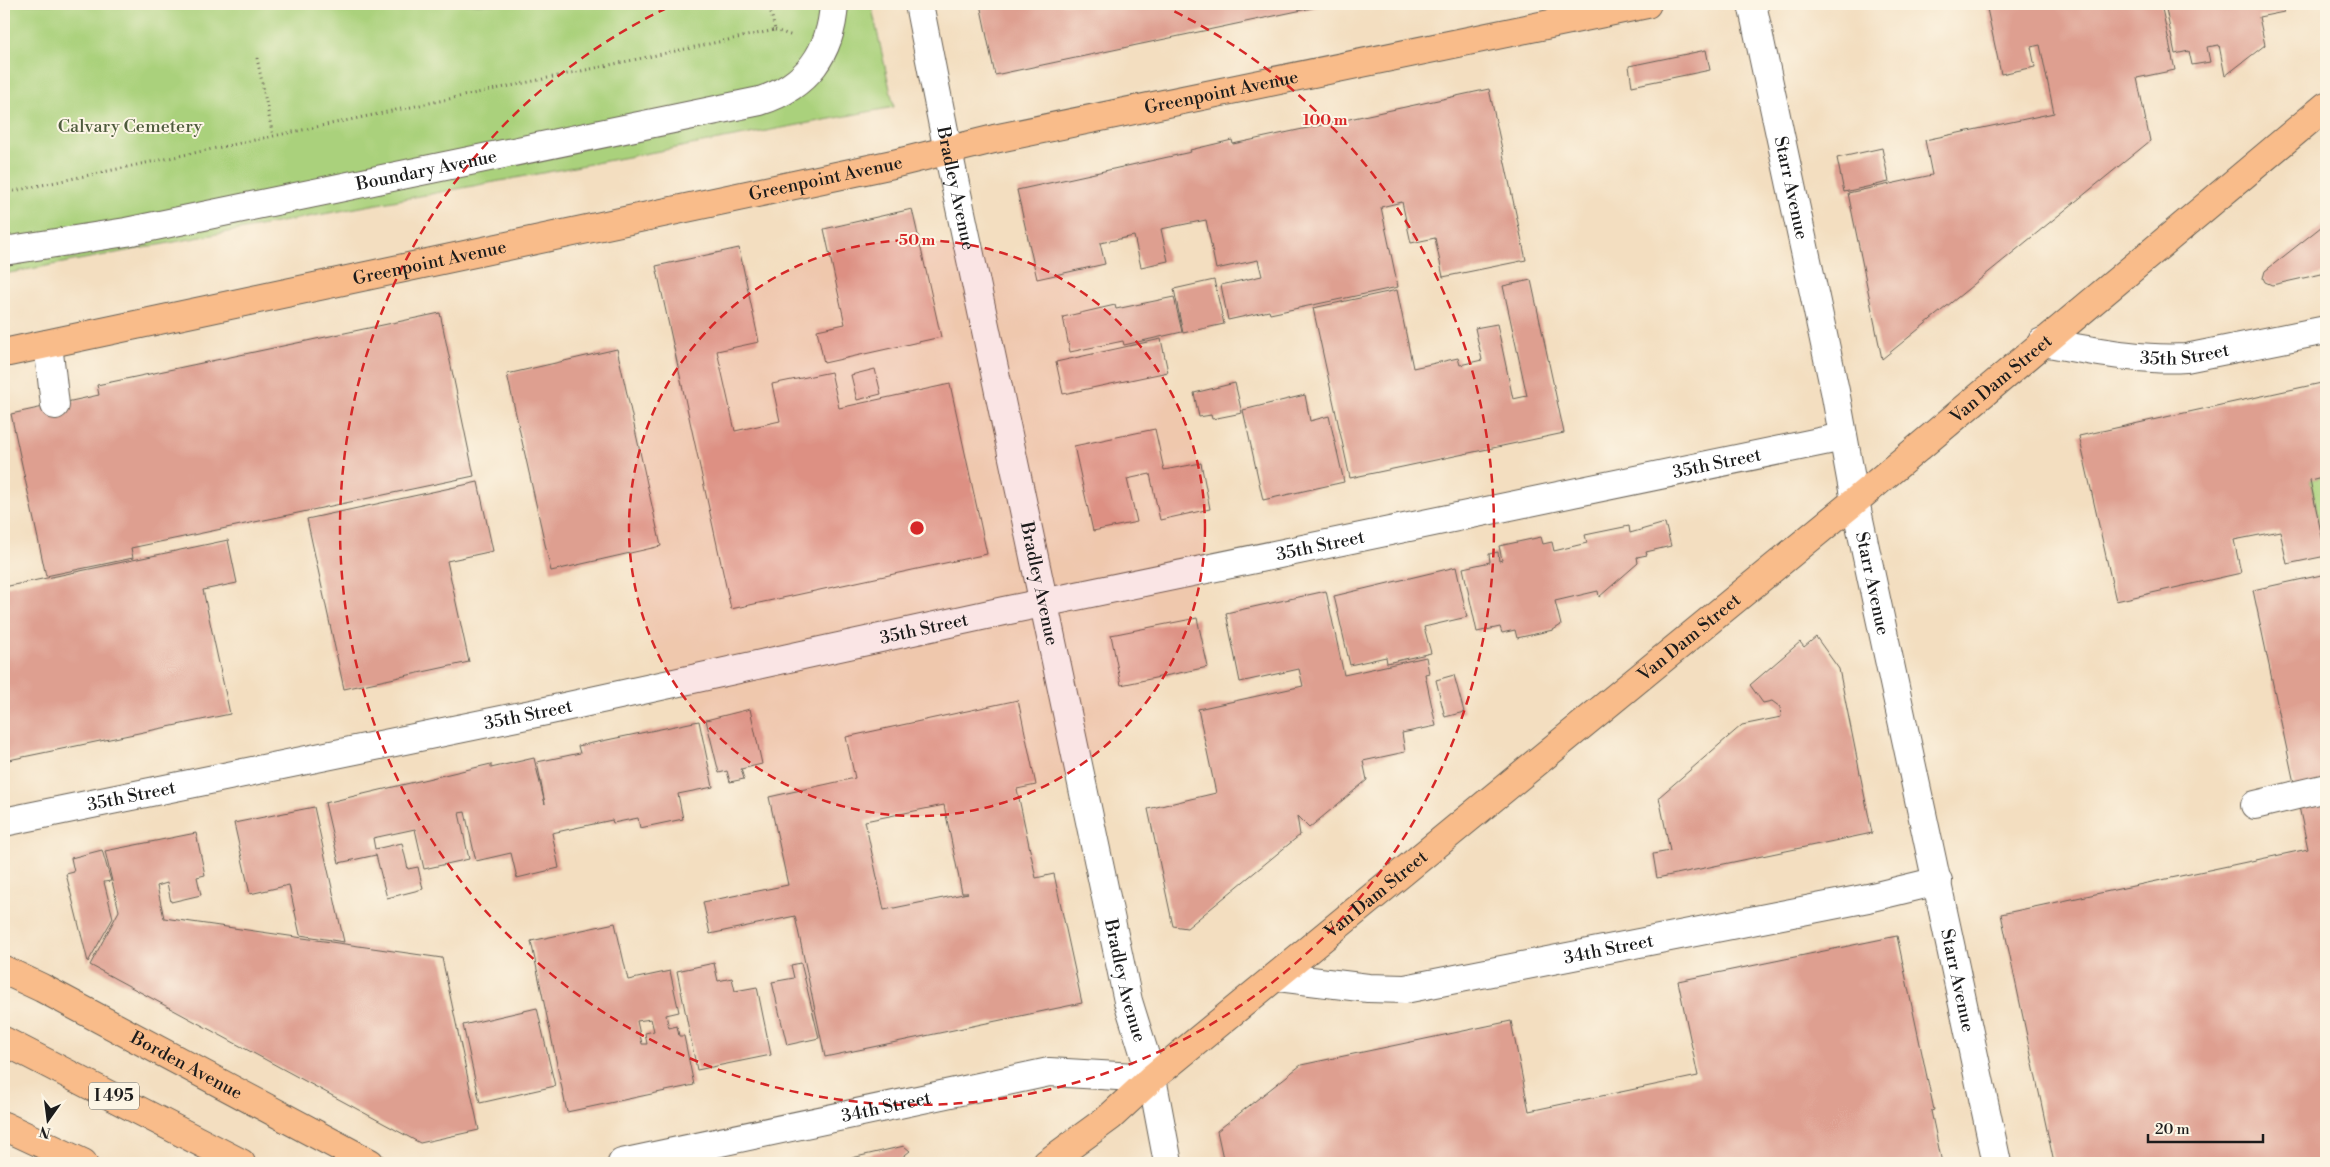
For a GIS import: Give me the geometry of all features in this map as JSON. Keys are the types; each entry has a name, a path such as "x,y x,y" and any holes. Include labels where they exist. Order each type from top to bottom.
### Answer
{"main road":[{"name":"Greenpoint Avenue","path":"4,353 994,139 1647,4"},
{"name":"Van Dam Street","path":"1046,1163 1110,1117 1152,1078 1278,977 1855,501 2042,342 2326,106"},
{"name":"Borden Avenue","path":"4,970 51,992 370,1163"},
{"name":"I 495","path":"4,1041 233,1159"},
{"path":"4,1126 83,1163"}],"street":[{"name":"Boundary Avenue","path":"4,251 126,232 760,101 788,90 812,68 831,31 834,4"},
{"name":"Bradley Avenue","path":"919,4 948,150 1128,1001 1152,1078 1168,1163"},
{"name":"Starr Avenue","path":"1752,4 1844,437 1855,501 1997,1163"},
{"name":"35th Street","path":"2042,342 2135,357 2169,359 2186,358 2326,330"},
{"path":"48,344 55,405"},
{"name":"35th Street","path":"4,822 546,711 1045,603 1844,437"},
{"path":"2255,804 2326,788"},
{"name":"34th Street","path":"1278,977 1368,988 1405,989 1868,898 1938,882"},
{"name":"34th Street","path":"622,1163 1049,1072 1152,1078"}],"path":[{"path":"4,194 775,30 770,4"},
{"path":"256,58 273,136"}],"green space":[{"name":"Calvary Cemetery","path":"4,4 871,4 894,107 4,274"},
{"path":"2326,476 2326,554 2310,480"}],"building":[{"path":"980,4 1326,4 1326,5 995,75"},
{"path":"1986,4 2161,4 2175,70 2137,78 2150,141 1882,359 1848,193 1932,175 1925,140 2054,113 2040,45 2031,47 2035,67 2001,74"},
{"path":"2165,4 2210,4 2211,6 2221,4 2282,4 2284,12 2259,17 2265,45 2225,76 2219,45 2207,47 2210,62 2192,65 2189,51 2175,54"},
{"path":"1706,50 1710,70 1632,86 1629,66"},
{"path":"1489,89 1526,260 1443,277 1435,238 1411,243 1402,202 1381,207 1398,287 1270,314 1269,311 1228,320 1221,285 1262,276 1258,260 1216,269 1206,220 1161,229 1168,261 1141,267 1134,236 1100,243 1105,264 1037,279 1017,190 1191,152 1190,150 1232,140 1233,144"},
{"path":"1882,148 1889,182 1844,192 1837,158"},
{"path":"912,209 941,337 824,363 817,330 845,324 824,229"},
{"path":"2326,223 2326,273 2272,285 2265,282 2263,278 2265,271"},
{"path":"739,248 759,342 717,351 735,431 780,421 772,384 831,372 839,408 950,384 987,554 731,609 656,266"},
{"path":"1214,280 1224,324 1183,333 1174,289"},
{"path":"1531,280 1564,433 1350,478 1313,308 1397,290 1413,368 1458,358 1460,365 1482,360 1475,328 1497,324 1513,399 1527,396 1503,286"},
{"path":"1174,297 1182,332 1124,345 1123,341 1070,352 1063,317 1115,305 1116,309"},
{"path":"440,313 474,476 131,548 133,558 46,576 11,414 99,395 97,385"},
{"path":"1161,339 1168,372 1063,394 1056,362"},
{"path":"617,349 661,546 551,571 507,374"},
{"path":"875,369 881,394 857,400 851,375"},
{"path":"2326,382 2326,476 2310,480 2326,556 2287,564 2280,531 2234,540 2241,573 2116,601 2079,436"},
{"path":"1235,383 1242,413 1212,419 1211,415 1199,417 1194,393"},
{"path":"1305,395 1310,421 1329,416 1344,482 1263,500 1243,410"},
{"path":"1155,429 1164,470 1201,463 1210,509 1160,520 1150,474 1127,479 1137,522 1093,531 1074,446"},
{"path":"478,482 493,551 447,561 469,662 344,689 307,519"},
{"path":"1665,523 1671,546 1646,552 1647,555 1637,557 1638,563 1599,597 1598,591 1555,601 1561,625 1553,630 1517,638 1515,630 1502,633 1500,627 1477,632 1463,568 1490,562 1489,554 1498,552 1499,561 1502,560 1499,546 1541,537 1543,544 1552,542 1554,551 1587,543 1585,535 1629,526 1630,533"},
{"path":"228,540 237,583 203,590 230,714 4,761 4,587"},
{"path":"1456,567 1467,617 1424,627 1431,653 1387,663 1386,657 1350,665 1334,596"},
{"path":"2326,574 2326,1163 2054,1163 2001,914 2308,849 2253,590"},
{"path":"1326,591 1344,675 1426,657 1429,673 1425,674 1436,726 1402,733 1405,752 1363,761 1367,780 1309,828 1297,816 1300,835 1187,928 1173,926 1148,809 1216,793 1198,709 1303,686 1299,669 1240,682 1226,613"},
{"path":"1197,618 1208,667 1121,685 1111,635"},
{"path":"1816,637 1839,669 1872,833 1657,878 1653,854 1670,851 1659,797 1742,725 1781,717 1780,707 1772,701 1763,703 1750,685 1800,642 1804,647"},
{"path":"1454,675 1464,712 1445,717 1436,680"},
{"path":"1018,700 1036,785 1017,789 1036,878 1054,874 1082,1003 825,1057 795,916 710,934 703,902 788,885 769,797 855,778 846,737","holes":["944,805 962,893 968,893 884,910 865,821"]},
{"path":"750,709 762,764 741,769 744,779 730,782 727,771 719,773 706,720"},
{"path":"699,721 713,787 678,794 683,819 640,828 638,818 613,823 612,820 552,833 559,868 517,878 511,853 476,861 465,812 459,813 469,859 424,869 415,829 373,838 375,849 402,843 408,869 418,867 423,889 387,898 376,855 339,863 325,803 491,764 491,768 534,758 545,804 537,762 580,753 578,746"},
{"path":"314,807 344,942 300,935 289,885 250,894 234,823"},
{"path":"196,833 205,875 197,877 201,895 171,902 167,883 157,886 164,918 442,958 479,1130 420,1143 90,965 119,911 105,851"},
{"path":"102,850 111,881 104,882 113,918 88,962 66,874 74,872 71,858"},
{"path":"615,923 628,980 670,971 679,1012 666,1015 669,1028 677,1026 679,1036 684,1036 694,1085 567,1112 531,941","holes":["651,1019 654,1031 645,1033 647,1044 642,1044 637,1021"]},
{"path":"1897,936 1934,1110 1931,1111 1942,1163 1224,1163 1217,1131 1301,1065 1511,1021 1529,1111 1698,1076 1678,981"},
{"path":"714,963 718,981 732,978 735,991 757,987 771,1055 697,1070 677,971"},
{"path":"801,963 819,1038 787,1045 772,982 794,978 791,965"},
{"path":"537,1008 555,1086 480,1103 463,1025"},
{"path":"904,1146 910,1151 895,1163 830,1163"}]}
